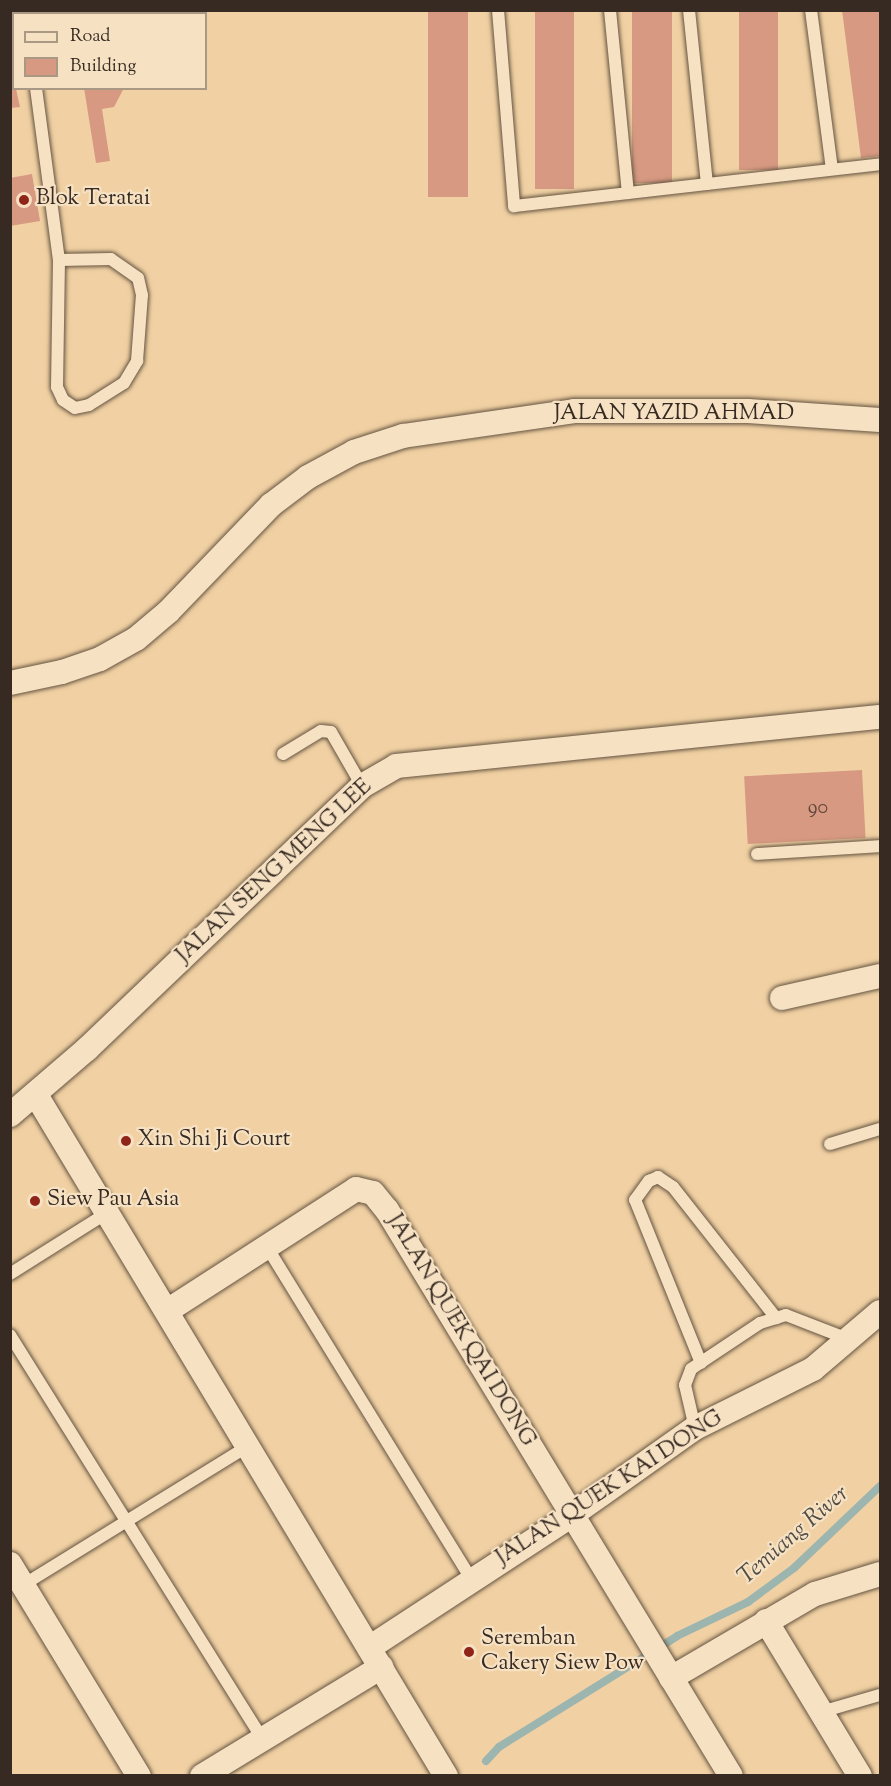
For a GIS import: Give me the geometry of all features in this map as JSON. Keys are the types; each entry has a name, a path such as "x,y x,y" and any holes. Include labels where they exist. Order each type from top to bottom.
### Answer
{"street":[{"name":"JALAN YAZID AHMAD","path":"10,683 71,669 136,639 168,612 271,505 308,477 354,452 403,436 574,411 748,411 880,420"},
{"name":"JALAN SENG MENG LEE","path":"10,1115 36,1095 362,786 396,766 880,717"},
{"path":"782,998 880,976"},
{"path":"36,1095 446,1776"},
{"name":"JALAN QUEK QAI DONG","path":"167,1311 356,1190 373,1193 387,1210 730,1776"},
{"name":"JALAN QUEK KAI DONG","path":"202,1776 262,1738 375,1657 472,1580 572,1515 695,1428 813,1369 880,1312"},
{"path":"10,1564 139,1776"},
{"path":"667,1671 815,1594 880,1574"},
{"path":"766,1621 860,1776"}],"lane":[{"path":"498,10 514,206 880,164"},
{"path":"610,10 628,193"},
{"path":"689,10 707,183"},
{"path":"811,10 832,169"},
{"path":"36,90 59,260 57,387 63,400 75,408 89,405 123,383 137,361 142,295 138,279 111,259 59,260"},
{"path":"283,754 321,731 331,732 362,786"},
{"path":"757,854 880,846"},
{"path":"830,1144 880,1129"},
{"path":"701,1363 634,1200 649,1181 658,1177 673,1186 777,1318"},
{"path":"10,1274 107,1213"},
{"path":"267,1247 472,1580"},
{"path":"695,1428 685,1385 691,1369 759,1323 786,1316 848,1339"},
{"path":"10,1335 262,1738"},
{"path":"24,1585 248,1446"},
{"path":"821,1712 880,1695"}],"building":[{"path":"428,10 468,10 468,197 428,197"},
{"path":"535,10 574,10 574,189 535,189"},
{"path":"632,10 672,10 672,183 632,183"},
{"path":"739,10 778,10 778,170 739,170"},
{"path":"842,10 880,10 880,156 861,158"},
{"path":"10,62 12,90 16,90 20,107 10,108"},
{"path":"84,90 123,90 114,107 102,109 110,161 96,163"},
{"name":"Blok Teratai","path":"32,174 40,221 10,226 10,178"},
{"path":"862,770 866,838 748,844 744,776"}],"waterway":[{"name":"Temiang River","path":"486,1761 499,1747 677,1636 748,1602 794,1568 880,1486"}],"place":[{"name":"Blok Teratai","path":"24,200"},
{"name":"Xin Shi Ji Court","path":"126,1141"},
{"name":"Siew Pau Asia","path":"35,1201"},
{"name":"Seremban Cakery Siew Pow","path":"469,1652"}]}
